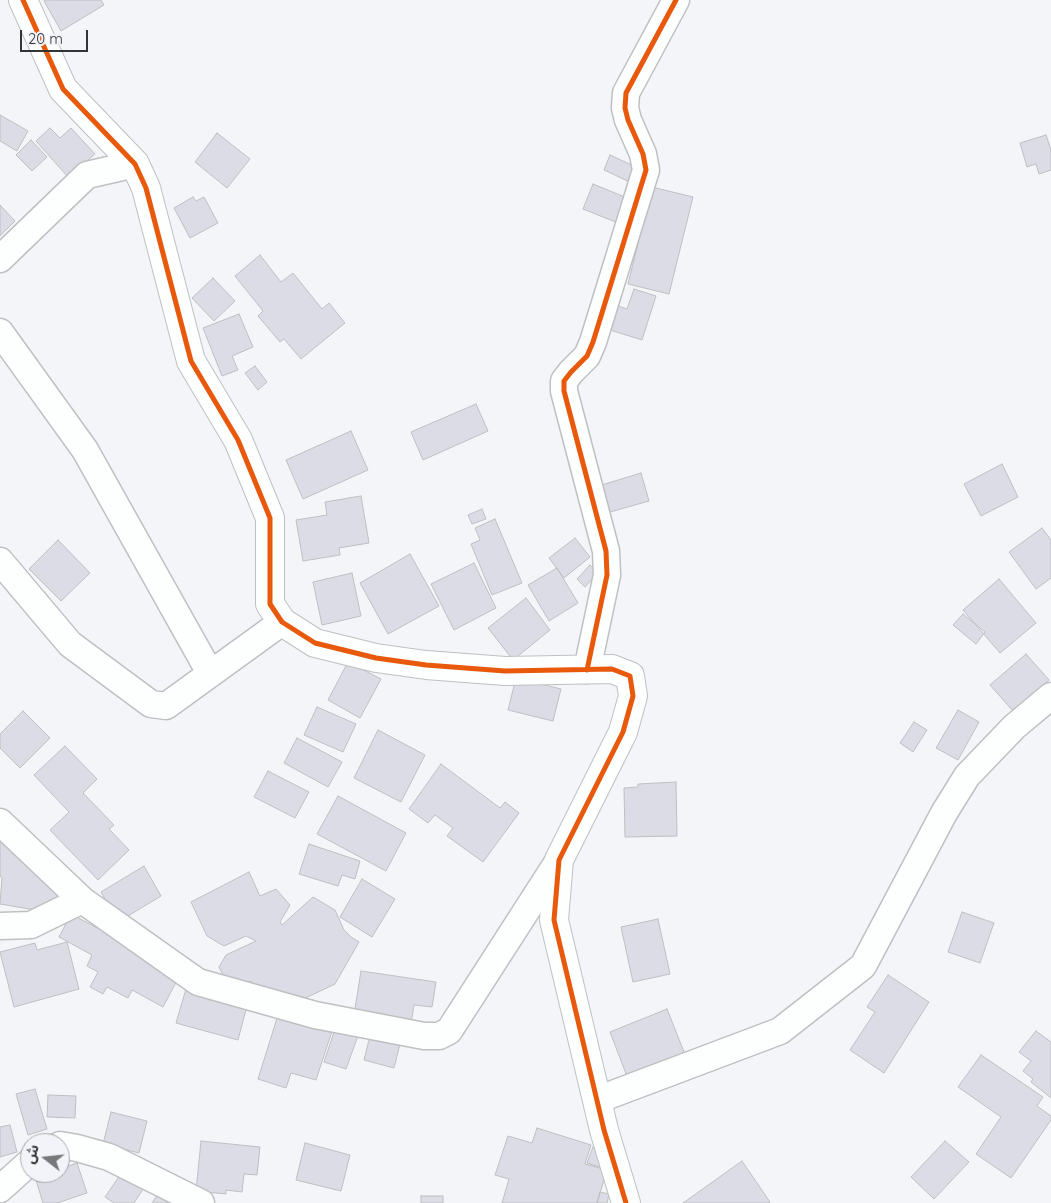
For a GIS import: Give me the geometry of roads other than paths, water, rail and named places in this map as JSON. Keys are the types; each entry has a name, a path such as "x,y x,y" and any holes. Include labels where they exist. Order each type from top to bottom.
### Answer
{"street":[{"path":"0,822 82,900 198,982 315,1015 424,1036 439,1036 449,1031 559,860 623,732 633,696 630,676 612,669 506,671 426,665 376,658 316,642 282,622 270,604 270,518 238,440 191,361 146,188 135,164 63,89 23,0"},
{"path":"587,670 607,575 606,551 564,391 564,381 587,356 593,342 646,170 642,154 628,120 625,108 626,93 676,0"},
{"path":"0,259 87,175 135,164"},
{"path":"0,332 85,450 210,673"},
{"path":"0,561 70,644 151,704 166,706 282,622"},
{"path":"598,1100 780,1031 863,966 944,813 967,776 1014,727 1051,696"},
{"path":"559,860 554,920 598,1100 626,1203"},
{"path":"0,926 31,925 82,900"},
{"path":"70,1147 109,1157 201,1203"},
{"path":"0,1189 20,1171"}]}
